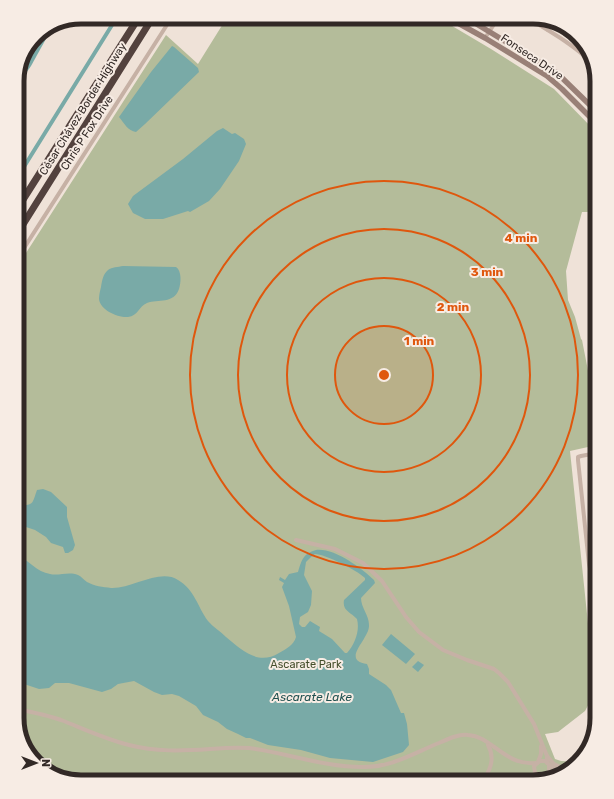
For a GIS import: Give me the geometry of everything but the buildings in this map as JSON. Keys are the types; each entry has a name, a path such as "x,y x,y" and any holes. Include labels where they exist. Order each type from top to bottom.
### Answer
{"highway":[{"name":"César Chávez Border Highway","path":"24,198 134,24"},
{"name":"César Chávez Border Highway","path":"24,223 149,24"}],"main road":[{"name":"Fonseca Drive","path":"460,24 547,76 590,117"},
{"name":"Fonseca Drive","path":"478,24 556,72 590,105"}],"street":[{"name":"Chris P Fox Drive","path":"24,248 168,24"},
{"path":"485,38 494,24"},
{"path":"538,24 569,43 583,54"},
{"path":"548,30 550,27"},
{"path":"590,454 578,457 590,568"},
{"path":"296,540 334,549 348,554 363,563 382,581 406,617 419,632 443,650 494,669 499,673 508,682 534,724 547,756 560,768"},
{"path":"24,710 51,716 103,737 128,745 149,749 186,750 248,748 348,767 370,767 390,763 461,735 474,736 488,743 506,756 521,763 542,761 560,768"},
{"path":"486,775 489,772 492,760 492,754 488,743"},
{"path":"536,775 533,768 541,754 541,743"},
{"path":"547,756 550,770 549,773"},
{"path":"518,775 533,775"}],"green space":[{"name":"Ascarate Park","path":"223,24 449,24 554,89 590,126 590,211 582,212 566,271 568,300 582,340 590,381 590,447 570,451 590,643 590,702 585,711 558,732 545,734 555,759 570,762 558,769 541,775 81,775 70,774 56,769 56,743 30,743 24,726 24,256 166,35 198,64"}],"water":[{"path":"48,35 24,76 28,59 34,49"},
{"path":"172,46 198,68 199,72 145,124 136,132 133,131 126,126 119,117 151,72"},
{"path":"223,128 244,139 246,144 239,161 220,189 209,201 190,212 188,211 163,219 145,219 133,213 128,204 133,196 183,159 217,131"},
{"path":"123,266 176,267 179,271 181,280 177,294 170,299 144,304 134,315 124,317 115,315 103,307 99,299 103,278 106,272 111,268"},
{"path":"43,489 51,492 67,507 67,517 75,545 73,550 68,553 65,553 63,547 51,543 46,537 35,530 24,526 24,505 32,503 37,490"},
{"name":"Ascarate Lake","path":"316,550 323,550 339,555 374,580 375,583 361,598 369,625 368,631 358,648 356,658 359,662 367,664 369,674 391,690 401,713 404,713 407,724 409,745 403,752 373,762 330,758 301,750 268,745 250,738 246,738 227,729 218,722 203,715 196,706 179,696 172,694 162,695 134,681 118,684 111,689 102,692 69,683 55,683 49,688 39,689 24,684 24,558 45,573 75,574 90,583 111,588 163,576 171,577 184,584 192,593 204,615 212,625 244,651 251,655 264,658 271,657 284,650 292,645 295,640 296,637 289,606 282,587 284,583 279,580 280,577 285,580 289,574 298,572 304,558 308,553","holes":["315,554 341,563 365,578 365,580 344,600 344,607 357,619 358,624 356,637 347,653 345,653 332,639 319,631 320,627 310,621 305,627 302,627 299,624 300,617 308,612 311,605 312,591 304,575 306,562"]},
{"path":"391,634 415,654 406,664 382,645"},
{"path":"418,661 424,665 418,672 412,667"}],"waterway":[{"path":"24,167 113,24"}]}
